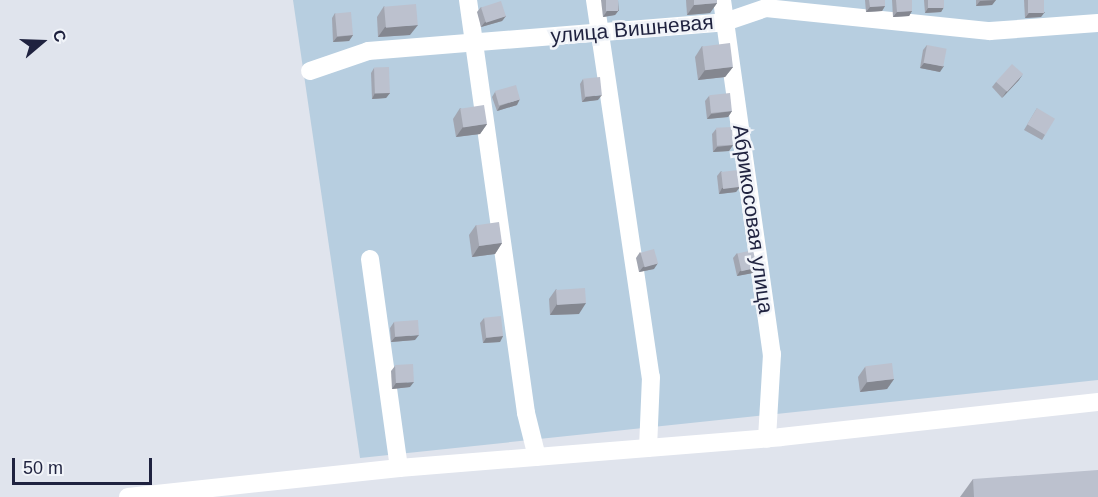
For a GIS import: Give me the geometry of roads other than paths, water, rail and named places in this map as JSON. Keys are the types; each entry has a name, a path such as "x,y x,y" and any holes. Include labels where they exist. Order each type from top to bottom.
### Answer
{"street":[{"path":"468,0 526,413 537,457"},
{"path":"595,0 651,377 648,448"},
{"name":"Абрикосовая улица","path":"722,0 772,354 767,439"},
{"name":"улица Вишневая","path":"310,70 368,51 724,22 766,8 990,31 1098,23"},
{"path":"370,259 399,468"},
{"path":"128,497 399,468 767,439 1098,402"}]}
